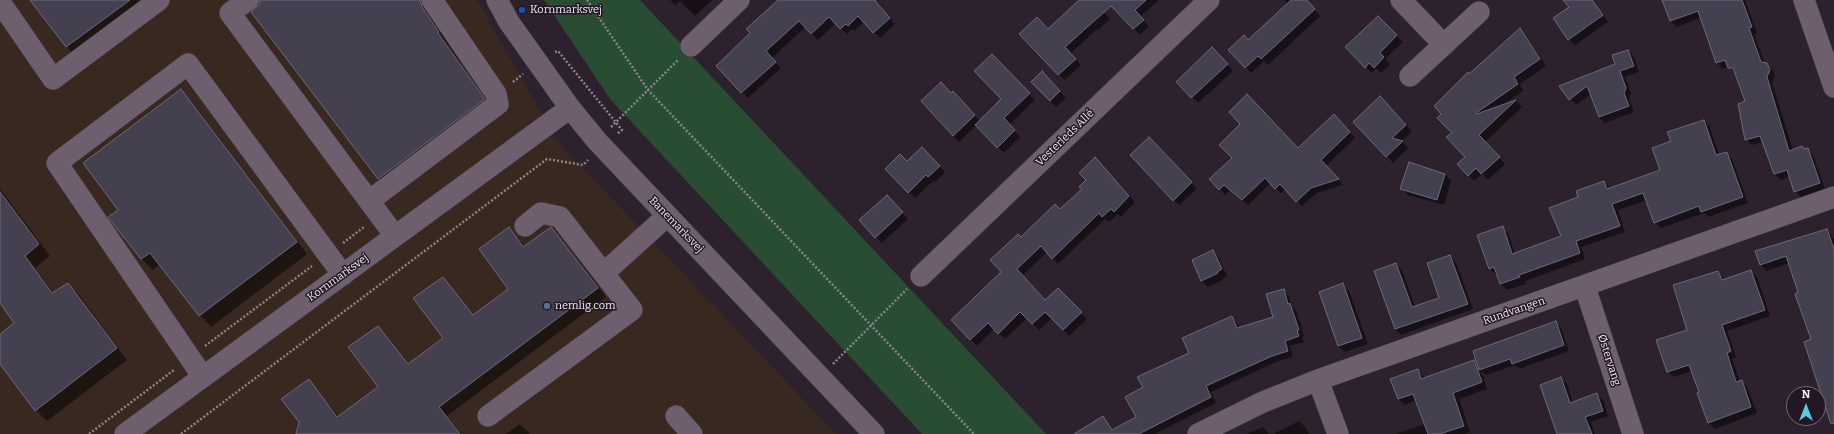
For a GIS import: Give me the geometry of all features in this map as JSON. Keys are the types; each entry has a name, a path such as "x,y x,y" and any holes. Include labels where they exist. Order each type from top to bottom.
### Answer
{"street":[{"path":"0,2 53,79 159,0"},
{"path":"248,0 230,14 395,236"},
{"path":"369,201 498,104 496,94 432,0"},
{"name":"Banemarksvej","path":"497,0 510,22 570,108 600,144 874,434"},
{"path":"691,46 739,0"},
{"name":"Vesterleds Allé","path":"920,276 1209,0"},
{"path":"1401,0 1444,45"},
{"path":"1804,0 1834,87"},
{"path":"1410,76 1479,12"},
{"path":"203,377 57,163 188,64 343,275"},
{"name":"Kornmarksvej","path":"126,434 570,108"},
{"name":"Rundvangen","path":"1198,434 1263,402 1318,380 1585,287 1834,197"},
{"path":"488,416 632,310 560,217 541,213 525,226"},
{"path":"604,273 667,216"},
{"name":"Østervang","path":"1585,287 1633,434"},
{"path":"1318,380 1338,434"},
{"path":"676,416 692,434"}],"path":[{"path":"587,0 648,90 872,324 974,434"},
{"path":"181,434 547,159 583,165 615,123 691,46"},
{"path":"558,50 622,130 600,144"},
{"path":"820,376 920,276"}],"shaded area":[{"path":"0,0 477,0 558,142 836,434 0,434"}],"green space":[{"path":"544,0 640,0 1046,434 922,434 610,99"}],"building":[{"path":"30,0 130,0 66,47"},
{"path":"260,0 420,0 422,7 439,32 438,33 485,99 378,179 251,12 259,5"},
{"path":"778,0 876,0 875,1 890,18 873,33 858,16 848,26 846,24 840,29 829,17 811,34 799,21 766,51 776,62 741,93 716,66 750,33 746,29"},
{"path":"1079,0 1146,0 1135,10 1144,20 1133,29 1111,6 1065,47 1076,59 1058,75 1019,34 1037,17 1048,29"},
{"path":"1291,0 1307,0 1315,9 1261,59 1258,56 1245,68 1228,50 1244,35 1248,40"},
{"path":"1563,0 1592,0 1603,15 1568,40 1553,18 1569,7"},
{"path":"1662,0 1742,0 1752,27 1749,28 1761,62 1767,63 1770,70 1767,77 1789,151 1802,146 1804,149 1808,148 1820,183 1794,192 1787,170 1774,174 1760,136 1745,140 1738,104 1745,101 1733,68 1728,68 1725,60 1716,63 1698,11 1670,21"},
{"path":"1378,16 1397,35 1380,53 1384,57 1374,68 1369,63 1365,68 1345,47"},
{"path":"1520,28 1540,59 1514,77 1518,84 1476,113 1477,114 1516,100 1479,135 1500,157 1481,174 1476,168 1468,176 1457,164 1465,157 1446,137 1452,133 1437,118 1441,114 1434,106 1468,72 1469,74"},
{"path":"1212,47 1228,64 1191,98 1176,82"},
{"path":"1628,50 1634,66 1620,71 1626,88 1624,93 1629,106 1599,117 1587,86 1569,100 1559,86 1615,64 1612,55"},
{"path":"992,54 1030,93 1004,118 1015,130 997,148 975,125 1001,99 974,71"},
{"path":"1042,71 1060,91 1050,101 1031,82"},
{"path":"941,82 951,93 953,91 975,115 953,136 921,101"},
{"path":"181,89 297,242 199,316 150,253 141,259 110,220 108,217 118,210 83,163"},
{"path":"1247,94 1298,148 1334,114 1350,132 1321,160 1339,179 1311,188 1296,202 1280,184 1275,189 1265,178 1242,200 1224,185 1219,190 1209,179 1232,158 1219,145 1240,124 1229,112"},
{"path":"1380,96 1406,125 1392,138 1403,141 1386,157 1353,122"},
{"path":"1704,120 1716,155 1727,152 1743,197 1701,212 1699,206 1654,223 1643,193 1612,204 1620,226 1576,241 1580,253 1519,275 1520,277 1500,284 1494,267 1489,269 1477,235 1503,226 1512,254 1561,236 1549,208 1578,197 1576,191 1604,181 1607,189 1660,170 1652,148 1671,141 1667,132"},
{"path":"1149,137 1192,182 1173,201 1130,155"},
{"path":"922,147 940,166 928,177 926,175 908,193 885,169 900,154 907,161"},
{"path":"1095,157 1129,196 1114,212 1111,209 1102,217 1099,213 1052,259 1041,246 1017,269 1045,300 1058,288 1082,312 1063,330 1045,312 1032,324 1020,312 998,334 988,323 970,340 951,320 1001,272 990,260 1018,234 1021,237 1055,204 1060,209 1082,189 1079,187 1086,180 1079,173"},
{"path":"1409,162 1445,174 1437,200 1400,189"},
{"path":"0,192 39,244 25,256 52,293 68,283 117,348 35,411 0,364 0,334 14,323 0,303"},
{"path":"887,195 903,212 875,238 859,220"},
{"path":"509,227 523,247 551,227 598,288 439,407 460,434 296,434 299,422 281,399 309,379 337,417 378,387 348,347 378,326 408,364 443,338 413,298 443,277 473,315 508,289 479,249"},
{"path":"1827,229 1834,249 1834,423 1831,424 1826,409 1826,386 1818,386 1804,342 1811,339 1795,294 1798,292 1786,256 1760,265 1755,251"},
{"path":"1213,250 1222,269 1217,272 1218,273 1201,281 1192,260"},
{"path":"1450,255 1468,304 1395,329 1374,271 1396,263 1412,307 1439,298 1427,263"},
{"path":"1751,270 1765,310 1722,325 1731,351 1727,353 1736,382 1742,380 1751,407 1708,423 1689,365 1667,372 1656,340 1687,330 1673,285 1718,271 1722,280"},
{"path":"1343,283 1362,338 1338,346 1319,292"},
{"path":"1284,289 1288,304 1290,303 1299,330 1297,331 1299,336 1285,341 1288,351 1272,356 1206,386 1211,397 1139,434 1074,434 1103,416 1112,430 1136,417 1125,397 1143,387 1137,377 1189,353 1182,338 1232,316 1237,328 1273,317 1266,294"},
{"path":"1556,321 1564,345 1512,364 1510,359 1479,370 1473,351"},
{"path":"1474,360 1482,382 1453,393 1464,426 1440,434 1428,434 1413,394 1398,399 1390,379 1418,369 1421,379"},
{"path":"1561,377 1570,403 1597,393 1603,411 1585,417 1592,434 1557,434 1540,385"}],"place":[{"name":"Kornmarksvej","path":"522,10"},
{"name":"nemlig.com","path":"547,306"}]}
